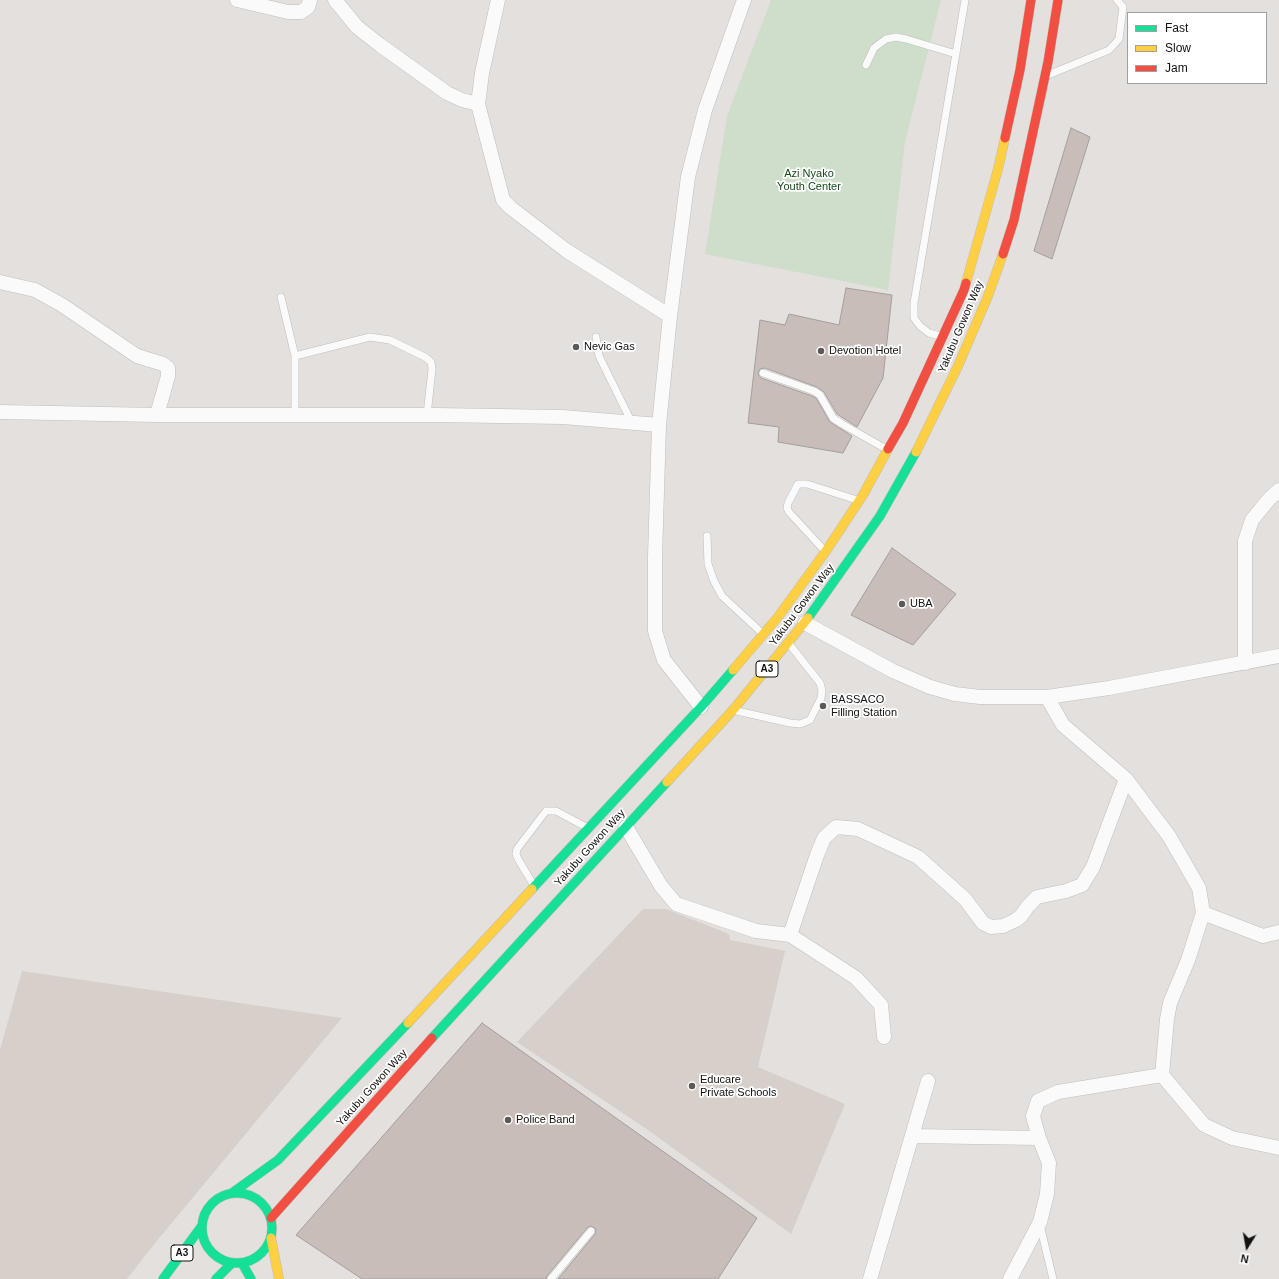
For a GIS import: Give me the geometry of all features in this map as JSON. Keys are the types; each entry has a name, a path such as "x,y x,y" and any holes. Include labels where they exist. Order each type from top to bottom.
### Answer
{"main road":[{"name":"Yakubu Gowon Way","path":"232,1193 278,1160 701,707 778,617 826,551 859,500 903,423 943,336 954,318 964,290 998,169 1020,70 1031,0"},
{"name":"Yakubu Gowon Way","path":"271,1218 733,710 805,623 880,516 921,444 958,366 971,327 988,296 1014,220 1044,77 1058,0"},
{"path":"271,1238 267,1247 252,1260 242,1263 232,1263 222,1260 210,1250 203,1238 201,1228 203,1218 207,1208 222,1195 242,1193 252,1196 260,1201 267,1209 271,1218 271,1238 279,1279"},
{"name":"A3","path":"163,1279 201,1228"},
{"path":"216,1279 232,1263"},
{"path":"242,1263 251,1279"}],"street":[{"path":"237,0 288,12 300,12 308,7 310,0"},
{"path":"335,0 357,27 380,45 447,93 462,100 478,104"},
{"path":"498,0 482,73 478,104 503,200 510,208 567,251 670,316"},
{"path":"701,707 664,660 655,631 658,425 688,177 705,110 742,1"},
{"path":"0,282 35,290 62,306 137,356 163,364 168,368 168,376 157,415"},
{"path":"0,412 157,415 427,415 563,417 658,425"},
{"path":"1245,663 1245,541 1252,520 1269,499 1279,490"},
{"path":"805,623 893,671 930,687 955,694 980,697 1047,697 1108,688 1279,656"},
{"path":"1047,697 1063,725 1126,779 1169,836 1199,888 1203,913 1188,960 1170,1003 1167,1019 1162,1075 1204,1125 1232,1138 1279,1148"},
{"path":"790,935 824,838 836,827 858,830 918,857 965,899 983,924 991,927 1003,926 1016,920 1037,896 1066,891 1082,885 1093,867 1126,779"},
{"path":"626,827 661,886 676,904 756,931 790,935 856,978 881,1005 884,1037"},
{"path":"1203,913 1262,936 1279,932"},
{"path":"1010,1279 1040,1222 1047,1194 1049,1164 1039,1138 1033,1116 1038,1100 1058,1092 1162,1075"},
{"path":"870,1279 928,1081"},
{"path":"912,1136 1039,1138"}],"lane":[{"path":"943,336 929,333 920,326 914,318 914,303 965,0"},
{"path":"1044,77 1109,50 1119,40 1123,7 1117,0"},
{"path":"866,64 874,48 886,39 896,37 956,54"},
{"path":"281,297 295,356 295,415"},
{"path":"295,356 370,337 390,340 425,357 431,362 432,369 427,415"},
{"path":"596,337 599,356 632,423"},
{"path":"763,373 814,391 820,395 833,418 888,450"},
{"path":"826,551 789,512 787,508 798,484 807,484 859,500"},
{"path":"707,536 708,564 714,581 722,596 763,634"},
{"path":"733,710 790,723 800,724 810,720 821,698 822,690 820,683 789,643"},
{"path":"534,887 516,854 517,849 546,811 556,811 588,828"},
{"path":"1040,1222 1053,1279"},
{"path":"551,1279 591,1231"}],"shaded area":[{"name":"Educare Private Schools","path":"643,909 666,909 729,934 730,940 785,951 758,1067 845,1104 791,1234 648,1130 517,1042"},
{"path":"22,971 342,1018 155,1243 127,1279 0,1279 0,1050"}],"green space":[{"name":"Azi Nyako Youth Center","path":"771,0 941,0 905,142 888,290 705,254 727,116"}],"building":[{"path":"1071,128 1090,137 1052,259 1034,251"},
{"name":"Devotion Hotel","path":"846,288 892,295 883,378 857,427 837,414 824,392 817,387 765,368 760,369 758,374 761,378 816,398 830,422 852,436 843,453 778,442 779,427 748,423 760,320 785,325 789,314 839,325"},
{"name":"UBA","path":"892,548 956,594 913,645 851,615"},
{"name":"Police Band","path":"482,1023 757,1218 718,1279 558,1279 595,1234 596,1229 591,1226 587,1228 546,1279 362,1279 296,1235"}],"traffic: fast":[{"path":"808,618 880,516 916,452"},
{"path":"532,889 701,707 733,670"},
{"path":"432,1038 667,782"},
{"path":"232,1193 278,1160 408,1023"},
{"path":"230,1193 244,1193 257,1199 266,1208 272,1221 272,1228 270,1241 262,1253 244,1263 230,1263 217,1257 208,1248 202,1235 202,1221 208,1208 217,1199 230,1193"},
{"path":"163,1279 201,1227"},
{"path":"216,1279 232,1263"},
{"path":"242,1263 251,1279"}],"traffic: slow":[{"path":"966,283 998,169 1005,138"},
{"path":"916,452 958,366 988,296 1003,254"},
{"path":"733,670 778,617 826,551 863,495 888,449"},
{"path":"667,782 733,710 808,618"},
{"path":"408,1023 532,889"},
{"path":"271,1238 279,1279"}],"traffic: jam":[{"path":"1005,138 1020,70 1031,0"},
{"path":"1003,254 1014,220 1048,62 1058,0"},
{"path":"888,449 903,423 966,283"},
{"path":"271,1218 432,1038"}],"place":[{"name":"Nevic Gas","path":"576,347"},
{"name":"Devotion Hotel","path":"821,351"},
{"name":"UBA","path":"902,604"},
{"name":"BASSACO Filling Station","path":"823,706"},
{"name":"Educare Private Schools","path":"692,1086"},
{"name":"Police Band","path":"508,1120"}]}
